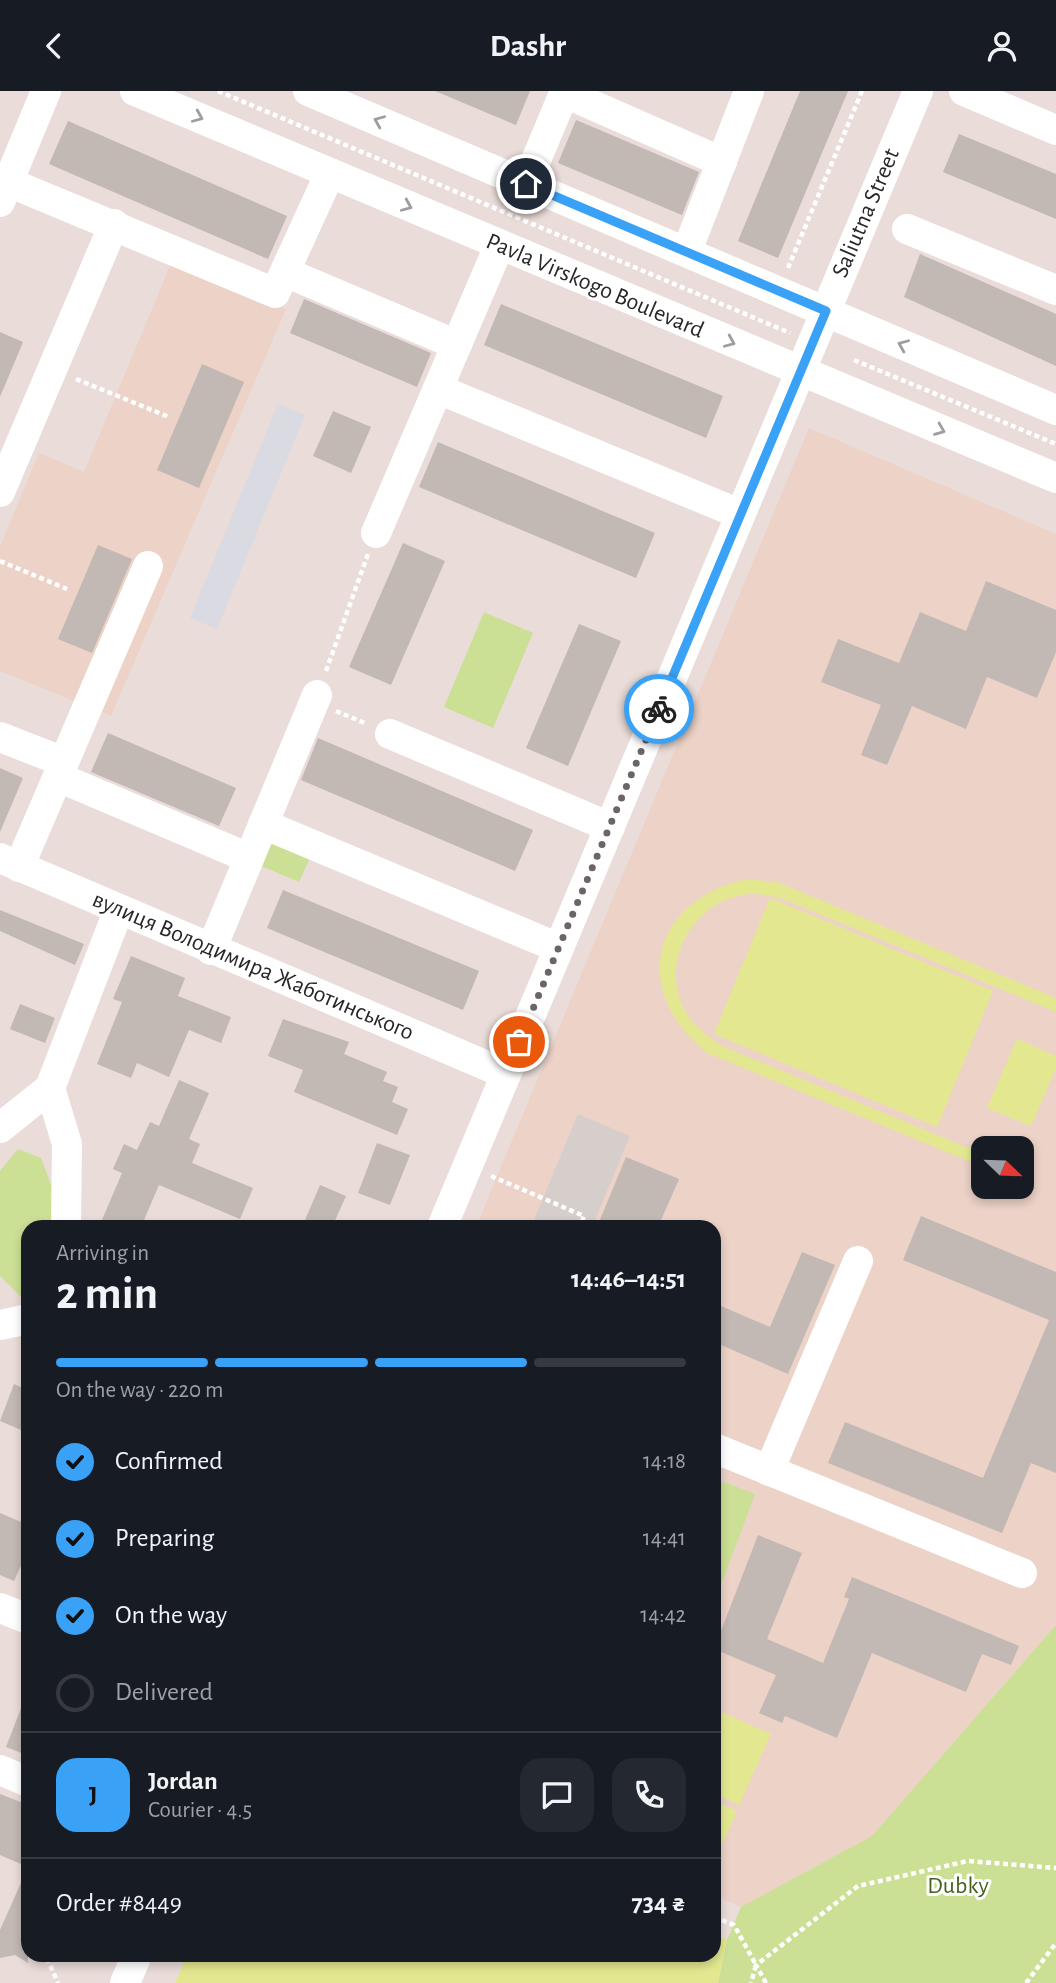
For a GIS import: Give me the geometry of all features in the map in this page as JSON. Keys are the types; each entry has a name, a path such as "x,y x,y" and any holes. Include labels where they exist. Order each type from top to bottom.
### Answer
{"street":[{"path":"47,91 3,193 114,224 275,293 330,173"},
{"name":"Pavla Virskogo Boulevard","path":"135,91 1056,478"},
{"path":"308,91 352,99 526,184 1056,410"},
{"path":"687,251 750,91"},
{"name":"Saliutna Street","path":"445,1220 918,91"},
{"path":"964,91 1056,131"},
{"path":"526,184 565,92 722,162"},
{"path":"0,492 114,224"},
{"path":"907,229 1056,290"},
{"path":"376,534 499,246"},
{"path":"285,272 457,345"},
{"path":"438,389 740,514"},
{"path":"10,863 61,770 148,566"},
{"path":"211,950 316,699"},
{"path":"390,734 610,827"},
{"path":"0,737 61,770 249,858"},
{"path":"263,824 559,948"},
{"name":"вулиця Володимира Жаботинського","path":"10,863 506,1074"},
{"path":"0,1128 50,1088 119,909"},
{"path":"50,1088 67,1144 66,1220"},
{"path":"769,1471 858,1261"},
{"path":"0,1325 21,1320"},
{"path":"721,1451 1022,1573"},
{"path":"0,1770 21,1779"},
{"path":"125,1983 134,1962"}],"path":[{"path":"218,91 791,333"},
{"path":"787,270 862,91"},
{"path":"330,173 352,99"},
{"path":"499,246 526,184"},
{"path":"854,360 1056,443"},
{"path":"52,369 169,417"},
{"path":"376,534 316,699 390,734"},
{"path":"0,561 67,589"},
{"path":"491,1176 584,1216 583,1220"},
{"path":"751,1983 756,1965 859,1886 968,1861 1056,1868"},
{"path":"721,1920 733,1925 766,1983"},
{"path":"1026,1983 1056,1943"},
{"path":"49,1962 58,1983"}],"shaded area":[{"path":"172,261 286,309 111,716 0,671 0,547 39,453 84,472"},
{"path":"278,404 305,415 217,629 190,618"},
{"path":"809,428 1056,534 1056,1625 872,1836 741,1907 721,1898 721,1220 479,1220"},
{"path":"578,1114 630,1136 595,1220 534,1220"}],"green space":[{"path":"484,612 533,633 493,728 444,707"},
{"path":"272,835 312,853 299,882 259,865"},
{"path":"748,879 777,882 1056,998 1056,1012 783,899 756,894 735,897 717,904 701,916 680,949 676,969 677,989 687,1015 711,1038 722,1046 971,1149 971,1162 707,1053 682,1029 667,1002 660,976 662,950 672,926 690,906 715,890"},
{"path":"770,898 993,991 937,1127 714,1034"},
{"path":"1017,1039 1056,1056 1056,1068 1031,1126 987,1108"},
{"path":"18,1149 41,1158 56,1198 52,1220 21,1220 21,1297 0,1276 0,1171"},
{"path":"721,1481 755,1494 721,1585"},
{"name":"Dubky","path":"1056,1625 1056,1983 718,1983 727,1940 741,1907 872,1836"},
{"path":"721,1712 771,1734 739,1805 721,1796"},
{"path":"721,1804 737,1811 721,1847"},
{"path":"721,1937 727,1940 718,1983 175,1983 184,1962 721,1962"}],"building":[{"path":"435,91 530,91 516,125"},
{"path":"800,91 848,91 778,258 738,241"},
{"path":"576,120 699,172 682,215 558,163"},
{"path":"68,121 287,216 268,259 49,164"},
{"path":"959,134 1056,174 1056,219 943,172"},
{"path":"920,254 1056,314 1056,366 904,297"},
{"path":"304,299 431,353 417,387 290,333"},
{"path":"501,304 723,396 706,438 484,345"},
{"path":"0,332 23,342 0,397"},
{"path":"202,364 244,382 199,488 157,470"},
{"path":"333,411 371,427 351,473 313,456"},
{"path":"438,442 655,533 636,578 419,487"},
{"path":"403,543 445,561 391,685 349,667"},
{"path":"98,545 132,559 92,653 58,639"},
{"path":"986,581 1056,610 1056,652 1037,698 987,677 966,729 912,706 887,765 861,755 881,705 821,682 838,639 899,663 920,612 966,631"},
{"path":"579,624 621,641 568,766 526,748"},
{"path":"108,733 236,788 219,826 91,772"},
{"path":"318,738 533,830 515,871 301,780"},
{"path":"0,768 23,778 0,832"},
{"path":"283,890 479,971 463,1010 267,928"},
{"path":"0,910 84,944 75,965 0,931"},
{"path":"131,956 185,978 178,996 231,1017 221,1043 189,1030 169,1077 137,1063 131,1078 97,1064 122,1002 113,999"},
{"path":"20,1004 55,1018 45,1043 10,1029"},
{"path":"283,1019 349,1042 344,1054 387,1072 383,1081 398,1087 392,1102 408,1109 397,1135 294,1092 303,1070 268,1056"},
{"path":"179,1080 209,1093 189,1139 200,1144 192,1163 253,1188 240,1219 159,1185 144,1220 102,1220 122,1173 113,1169 124,1144 137,1150 150,1122 159,1126"},
{"path":"377,1143 410,1155 390,1205 358,1193"},
{"path":"626,1157 679,1179 661,1220 600,1220"},
{"path":"320,1185 346,1196 335,1220 305,1220"},
{"path":"921,1216 1056,1272 1056,1473 1031,1463 1002,1533 828,1463 845,1422 983,1478 1049,1320 903,1260"},
{"path":"802,1252 835,1265 788,1374 721,1345 721,1306 770,1327"},
{"path":"14,1384 21,1387 21,1430 0,1421"},
{"path":"0,1513 21,1522 21,1566 14,1581 0,1575"},
{"path":"758,1535 802,1553 767,1639 823,1663 849,1599 844,1597 852,1577 1019,1646 1011,1665 982,1654 966,1692 872,1653 837,1738 785,1716 782,1723 759,1713 776,1675 721,1652 721,1631"},
{"path":"21,1708 21,1753 6,1747"},
{"path":"0,1794 21,1802 21,1864 0,1855"},
{"path":"21,1883 21,1959 15,1955 0,1958 0,1930"}],"way so far":[{"path":"519,1042 659,709"}],"route":[{"path":"526,184 826,311 659,709"}]}
